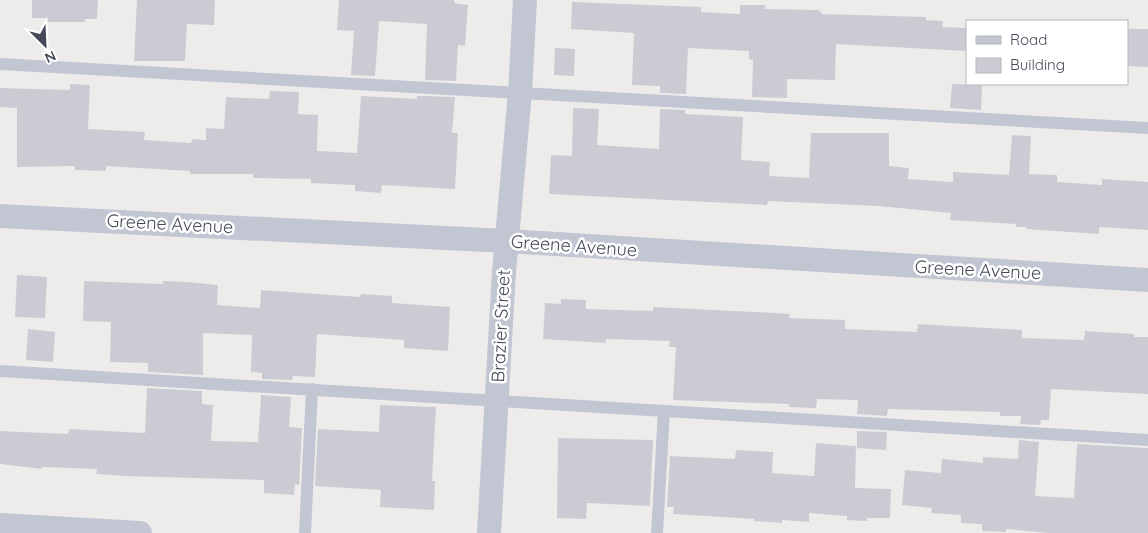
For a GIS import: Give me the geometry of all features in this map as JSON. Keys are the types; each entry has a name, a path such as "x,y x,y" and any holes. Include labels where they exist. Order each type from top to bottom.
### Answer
{"street":[{"name":"Brazier Street","path":"489,533 506,241 520,92 525,0"},
{"name":"Greene Avenue","path":"0,216 506,241 1148,280"},
{"path":"0,525 140,533"}],"lane":[{"path":"0,64 1148,128"},
{"path":"0,372 1148,440"},
{"path":"305,533 312,389"},
{"path":"657,533 664,411"}],"building":[{"path":"32,0 98,0 97,19 85,19 85,22 46,22 47,18 32,18"},
{"path":"137,0 215,0 214,25 187,24 185,61 134,61"},
{"path":"339,0 454,0 454,3 468,5 465,46 458,45 456,81 425,80 427,24 379,21 375,76 351,75 354,31 337,30"},
{"path":"572,2 701,7 701,12 740,14 740,5 765,5 765,9 819,10 822,14 926,17 926,20 943,21 942,27 966,28 966,51 836,44 835,80 787,79 787,98 752,97 753,60 749,59 749,51 688,48 686,94 660,93 660,86 632,85 634,33 571,29"},
{"path":"1128,29 1148,29 1148,67 1128,66"},
{"path":"555,48 575,49 574,76 554,75"},
{"path":"70,84 90,85 88,129 145,132 144,140 191,143 192,139 206,140 206,128 224,129 226,97 269,99 270,91 299,92 298,114 318,115 317,151 357,153 361,96 417,99 417,96 455,97 452,133 458,133 455,189 382,185 381,193 355,191 355,185 311,183 311,179 253,178 253,174 190,174 190,171 106,166 106,171 75,170 75,166 17,167 17,108 0,107 0,88 70,90"},
{"path":"952,84 982,85 981,110 950,108"},
{"path":"573,108 599,109 597,145 659,149 660,109 685,110 685,114 743,117 741,160 770,162 769,176 809,178 811,133 889,133 889,166 909,168 908,179 953,182 953,172 1009,175 1012,135 1031,136 1029,174 1057,175 1057,182 1102,185 1102,179 1148,182 1148,230 1099,227 1099,234 1026,229 1026,227 1016,227 1016,224 950,220 951,213 878,206 768,201 767,205 549,194 551,155 572,156"},
{"path":"17,275 47,277 45,318 15,317"},
{"path":"84,281 163,284 163,281 218,285 217,305 260,308 261,290 360,297 361,294 392,296 392,303 450,307 448,351 404,348 404,340 317,334 315,377 293,376 292,380 262,379 262,373 251,372 252,335 203,333 203,375 148,372 148,363 110,362 111,322 83,321"},
{"path":"561,299 586,300 586,309 653,311 653,307 790,314 789,318 845,320 845,329 917,332 918,324 1022,330 1022,338 1084,340 1085,331 1134,334 1134,337 1148,337 1148,394 1051,389 1049,420 1041,420 1040,425 1020,424 1021,416 1000,416 1000,412 888,409 887,416 857,414 858,400 817,399 816,408 789,407 789,404 673,400 676,347 669,347 670,341 606,339 606,343 543,339 545,303 561,304"},
{"path":"28,329 55,332 53,362 26,360"},
{"path":"147,388 202,391 202,404 213,405 211,441 258,442 261,395 291,397 289,427 302,428 299,485 295,484 294,495 264,493 264,480 125,476 96,474 97,469 42,467 42,469 0,464 0,431 68,434 69,429 145,433"},
{"path":"380,405 436,407 432,481 435,481 434,510 380,507 381,490 315,486 318,429 379,432"},
{"path":"857,431 887,432 886,450 857,448"},
{"path":"558,438 653,440 650,506 587,503 586,519 557,518"},
{"path":"1019,440 1039,442 1035,496 1074,498 1077,444 1148,448 1148,533 1049,533 1006,529 1006,532 982,531 982,524 961,523 961,515 931,513 932,508 902,505 905,470 941,473 942,459 983,463 983,457 1018,459"},
{"path":"816,443 856,446 855,488 891,489 890,518 867,518 867,521 847,520 847,516 809,513 809,522 782,520 782,523 754,521 754,519 673,514 674,507 667,507 670,456 735,459 736,450 773,452 772,473 814,476"}]}
